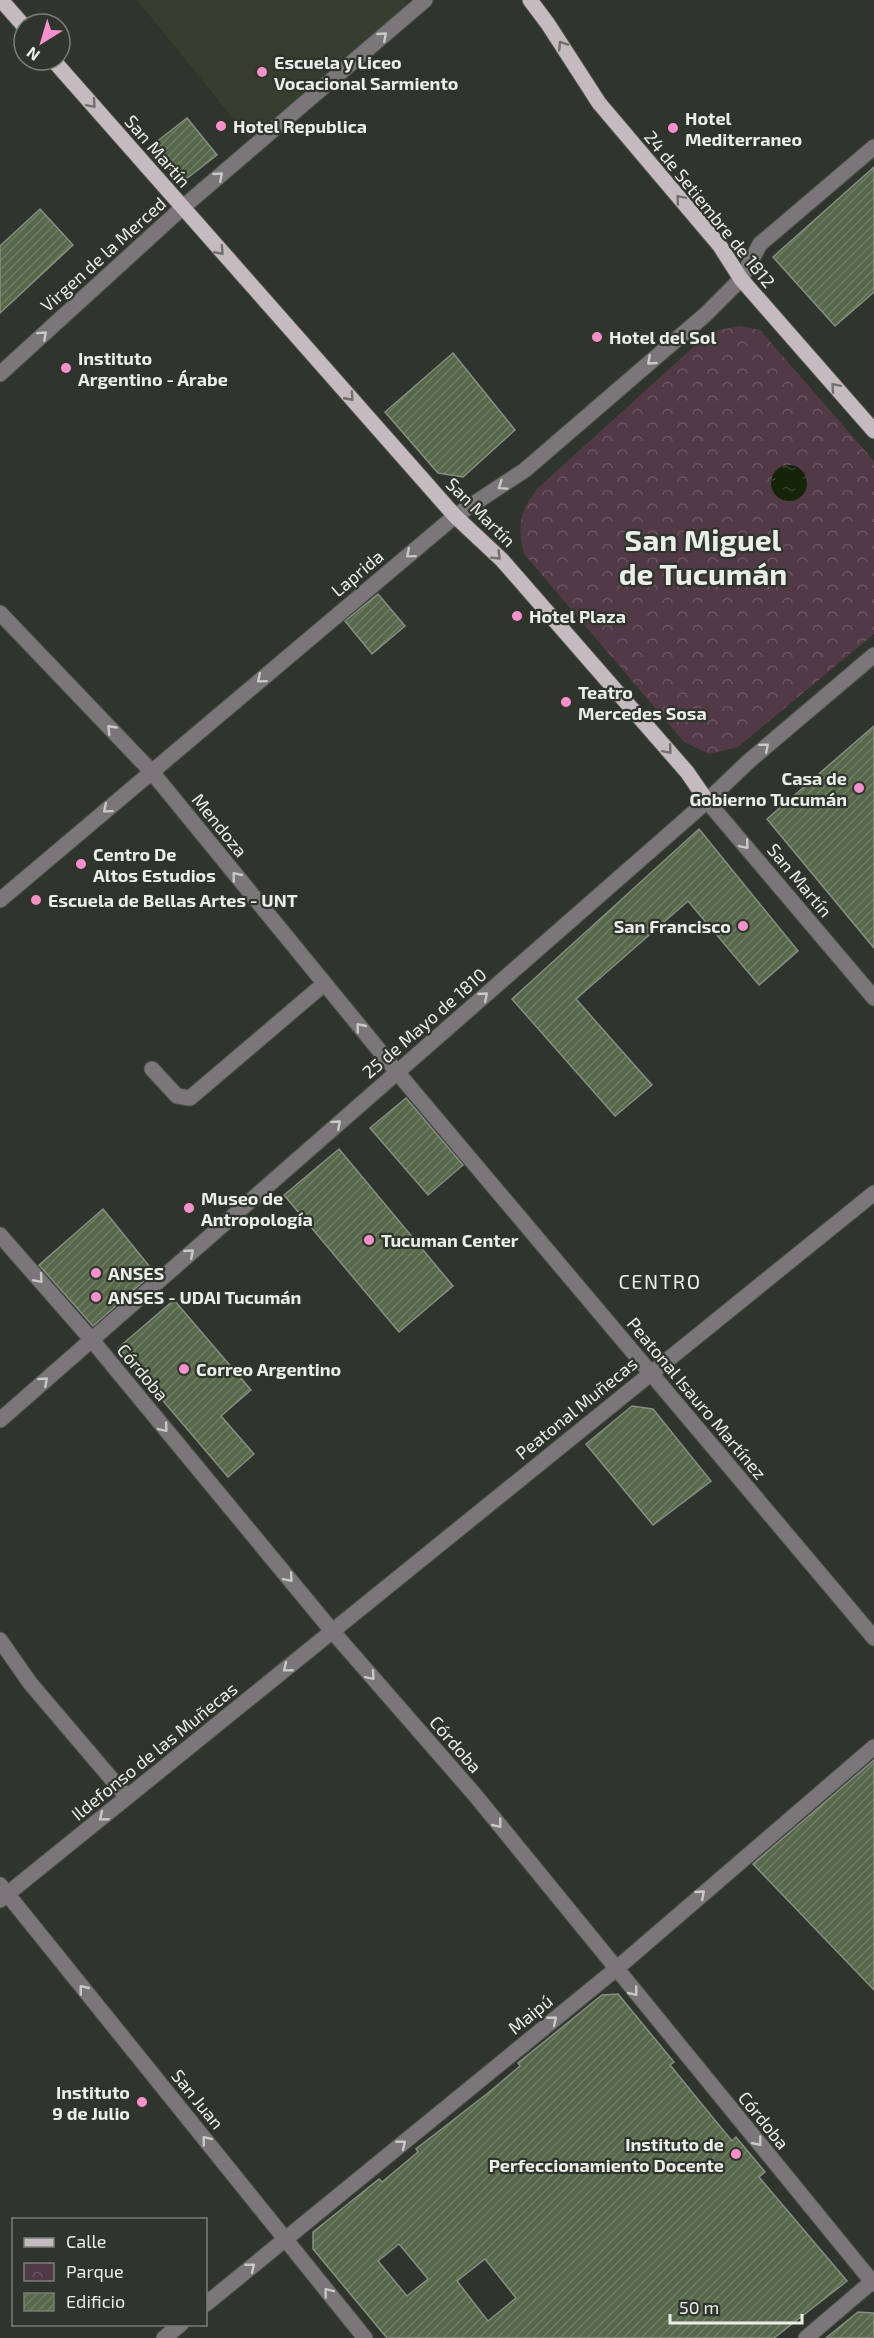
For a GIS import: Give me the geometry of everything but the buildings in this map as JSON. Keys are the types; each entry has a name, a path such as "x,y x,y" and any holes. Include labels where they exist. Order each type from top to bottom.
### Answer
{"main road":[{"path":"1,0 12,12"},
{"name":"24 de Setiembre de 1812","path":"530,0 599,103 720,246 741,279 874,431"},
{"name":"San Martín","path":"64,72 455,516 509,569 687,772 707,801"}],"street":[{"name":"Virgen de la Merced","path":"0,374 182,208 425,0"},
{"name":"Laprida","path":"0,900 455,516 525,470 706,314 741,279 760,244 874,147"},
{"name":"Mendoza","path":"0,613 151,771 397,1072"},
{"name":"25 de Mayo de 1810","path":"0,1420 707,801 748,761 874,655"},
{"name":"San Martín","path":"707,801 874,998"},
{"path":"152,1069 177,1096 190,1098 324,984"},
{"name":"Peatonal Isauro Martínez","path":"397,1072 874,1638"},
{"name":"Peatonal Muñecas","path":"333,1632 650,1372 874,1193"},
{"name":"Córdoba","path":"0,1235 91,1339 333,1632 475,1796 873,2282"},
{"name":"Ildefonso de las Muñecas","path":"2,1893 127,1797 333,1632"},
{"path":"0,1640 30,1683 127,1797"},
{"name":"Maipú","path":"207,2303 616,1968 874,1747"},
{"name":"San Juan","path":"2,1893 286,2238 364,2338"},
{"path":"806,2338 873,2282"},
{"path":"164,2338 180,2326"}],"shaded area":[{"name":"Escuela y Liceo Vocacional Sarmiento","path":"137,0 404,0 409,7 249,138"}],"green space":[{"path":"739,326 760,330 874,461 874,634 738,747 709,754 684,742 524,554 520,526 527,504 539,487 710,332"}],"water":[{"path":"789,465 802,470 807,483 802,496 789,501 776,496 771,483 776,470"}],"place":[{"name":"Escuela y Liceo Vocacional Sarmiento","path":"262,72"},
{"name":"Hotel Republica","path":"221,126"},
{"name":"Hotel Mediterraneo","path":"673,128"},
{"name":"Hotel del Sol","path":"597,337"},
{"name":"Instituto Argentino - Árabe","path":"66,368"},
{"name":"Hotel Plaza","path":"517,616"},
{"name":"Teatro Mercedes Sosa","path":"566,702"},
{"name":"Casa de Gobierno Tucumán","path":"859,788"},
{"name":"Centro De Altos Estudios","path":"81,864"},
{"name":"Escuela de Bellas Artes - UNT","path":"36,900"},
{"name":"San Francisco","path":"743,926"},
{"name":"Museo de Antropología","path":"189,1208"},
{"name":"Tucuman Center","path":"369,1240"},
{"name":"ANSES","path":"96,1273"},
{"name":"ANSES - UDAI Tucumán","path":"96,1297"},
{"name":"Correo Argentino","path":"184,1369"},
{"name":"Instituto 9 de Julio","path":"142,2102"},
{"name":"Instituto de Perfeccionamiento Docente","path":"736,2154"}],"district":[{"name":"San Miguel de Tucumán","path":"703,556"},
{"name":"CENTRO","path":"660,1281"}]}
